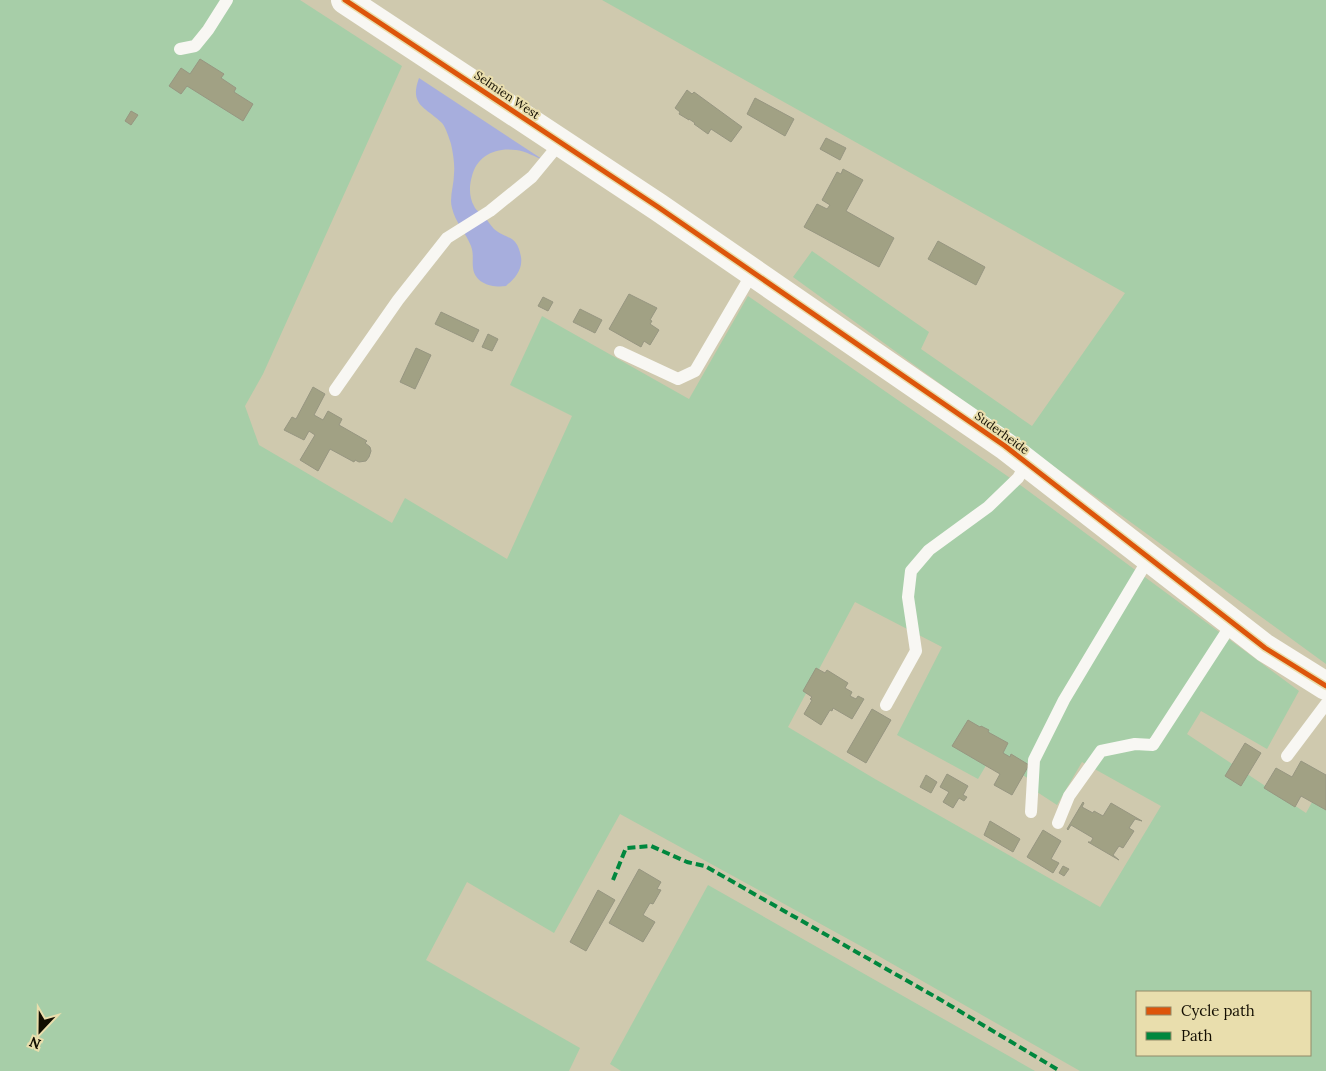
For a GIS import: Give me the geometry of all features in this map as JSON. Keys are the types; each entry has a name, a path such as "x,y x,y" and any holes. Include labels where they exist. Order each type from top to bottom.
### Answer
{"street":[{"name":"Selmien West","path":"345,0 658,206"},
{"name":"Suderheide","path":"658,206 1005,446 1265,648 1326,686"}],"lane":[{"path":"180,49 195,46 208,30 227,0"},
{"path":"335,390 398,300 447,238 490,211 532,177 561,142"},
{"path":"620,352 678,379 695,371 753,272"},
{"path":"886,705 916,650 908,597 911,571 929,550 988,507 1018,478 1027,463"},
{"path":"1031,812 1034,760 1064,700 1149,558"},
{"path":"1058,823 1069,796 1100,751 1135,744 1153,745 1233,622"},
{"path":"1287,756 1326,704"}],"green space":[{"path":"0,0 300,0 402,66 263,374 245,406 259,445 392,523 405,498 507,559 572,416 510,385 542,316 689,399 748,296 1023,487 1299,691 1267,749 1201,711 1187,734 1306,813 1326,777 1326,1071 1080,1071 868,950 620,814 554,933 467,882 426,960 580,1048 569,1071 0,1071","holes":["855,602 942,647 897,735 978,779 991,757 1038,784 1037,792 1057,805 1082,762 1161,806 1100,907 875,779 788,727"]},
{"path":"602,0 1326,0 1326,664 793,277 812,251 929,332 921,349 1032,426 1125,293"},
{"path":"708,885 1035,1071 621,1071 610,1064"}],"water":[{"path":"419,78 545,161 530,154 508,149 488,154 474,169 470,191 475,208 494,229 511,238 517,244 521,257 519,270 506,286 485,284 474,273 471,246 453,213 451,204 454,167 451,144 442,123 420,105 417,100 416,87"}],"building":[{"path":"200,59 224,74 221,78 236,88 234,92 253,104 243,121 187,86 181,94 169,86 181,68 190,74"},
{"path":"687,90 692,94 694,92 742,127 731,142 711,129 708,134 695,123 679,114 680,112 675,108"},
{"path":"755,98 794,119 785,136 747,114"},
{"path":"131,111 138,115 131,125 125,121"},
{"path":"826,138 846,148 840,160 820,149"},
{"path":"843,169 863,180 846,211 894,238 879,267 804,227 817,204 827,209 830,205 822,200 837,172 841,174"},
{"path":"938,241 985,267 976,285 928,259"},
{"path":"629,294 657,308 650,320 652,321 650,324 659,330 650,345 644,341 641,347 609,329"},
{"path":"543,297 553,302 548,311 538,306"},
{"path":"580,309 602,320 595,333 573,322"},
{"path":"441,312 479,330 473,342 435,324"},
{"path":"488,334 498,339 492,351 482,347"},
{"path":"416,348 431,355 415,389 400,382"},
{"path":"313,387 325,394 314,415 323,420 328,411 342,419 339,425 367,441 365,443 370,447 371,451 366,461 359,462 355,460 354,462 330,449 318,471 300,460 315,435 309,431 304,440 284,430 292,417 296,419"},
{"path":"816,668 825,673 827,670 848,683 845,688 852,692 850,696 856,699 858,696 864,699 852,719 833,708 821,725 804,714 812,697 803,691"},
{"path":"872,709 891,720 866,763 847,752"},
{"path":"968,720 989,730 988,732 1008,743 1003,753 1010,757 1011,754 1029,765 1012,795 994,785 1000,774 952,746"},
{"path":"1245,743 1261,753 1241,786 1225,776"},
{"path":"1301,761 1326,775 1326,810 1301,796 1295,807 1264,788 1276,768 1292,777"},
{"path":"947,774 968,786 963,795 967,797 964,801 959,798 953,808 943,802 949,792 940,787"},
{"path":"926,775 937,782 931,793 920,787"},
{"path":"1083,802 1082,807 1103,816 1111,803 1142,821 1135,819 1129,828 1134,831 1123,848 1119,846 1113,855 1119,860 1088,842 1091,842 1093,838 1071,825 1067,829"},
{"path":"990,821 1020,839 1013,852 984,835"},
{"path":"1043,830 1061,841 1051,859 1059,863 1053,873 1027,857"},
{"path":"1063,866 1069,869 1064,876 1059,873"},
{"path":"639,869 661,882 657,889 661,890 653,904 650,903 643,915 655,922 643,942 609,923"},
{"path":"598,890 615,900 586,951 570,942"}],"marked path":[{"path":"613,880 626,848 651,846 687,862 705,866 941,1000 1060,1071"}],"cycle path":[{"path":"345,0 658,207 1005,446 1265,648 1326,686"}]}
